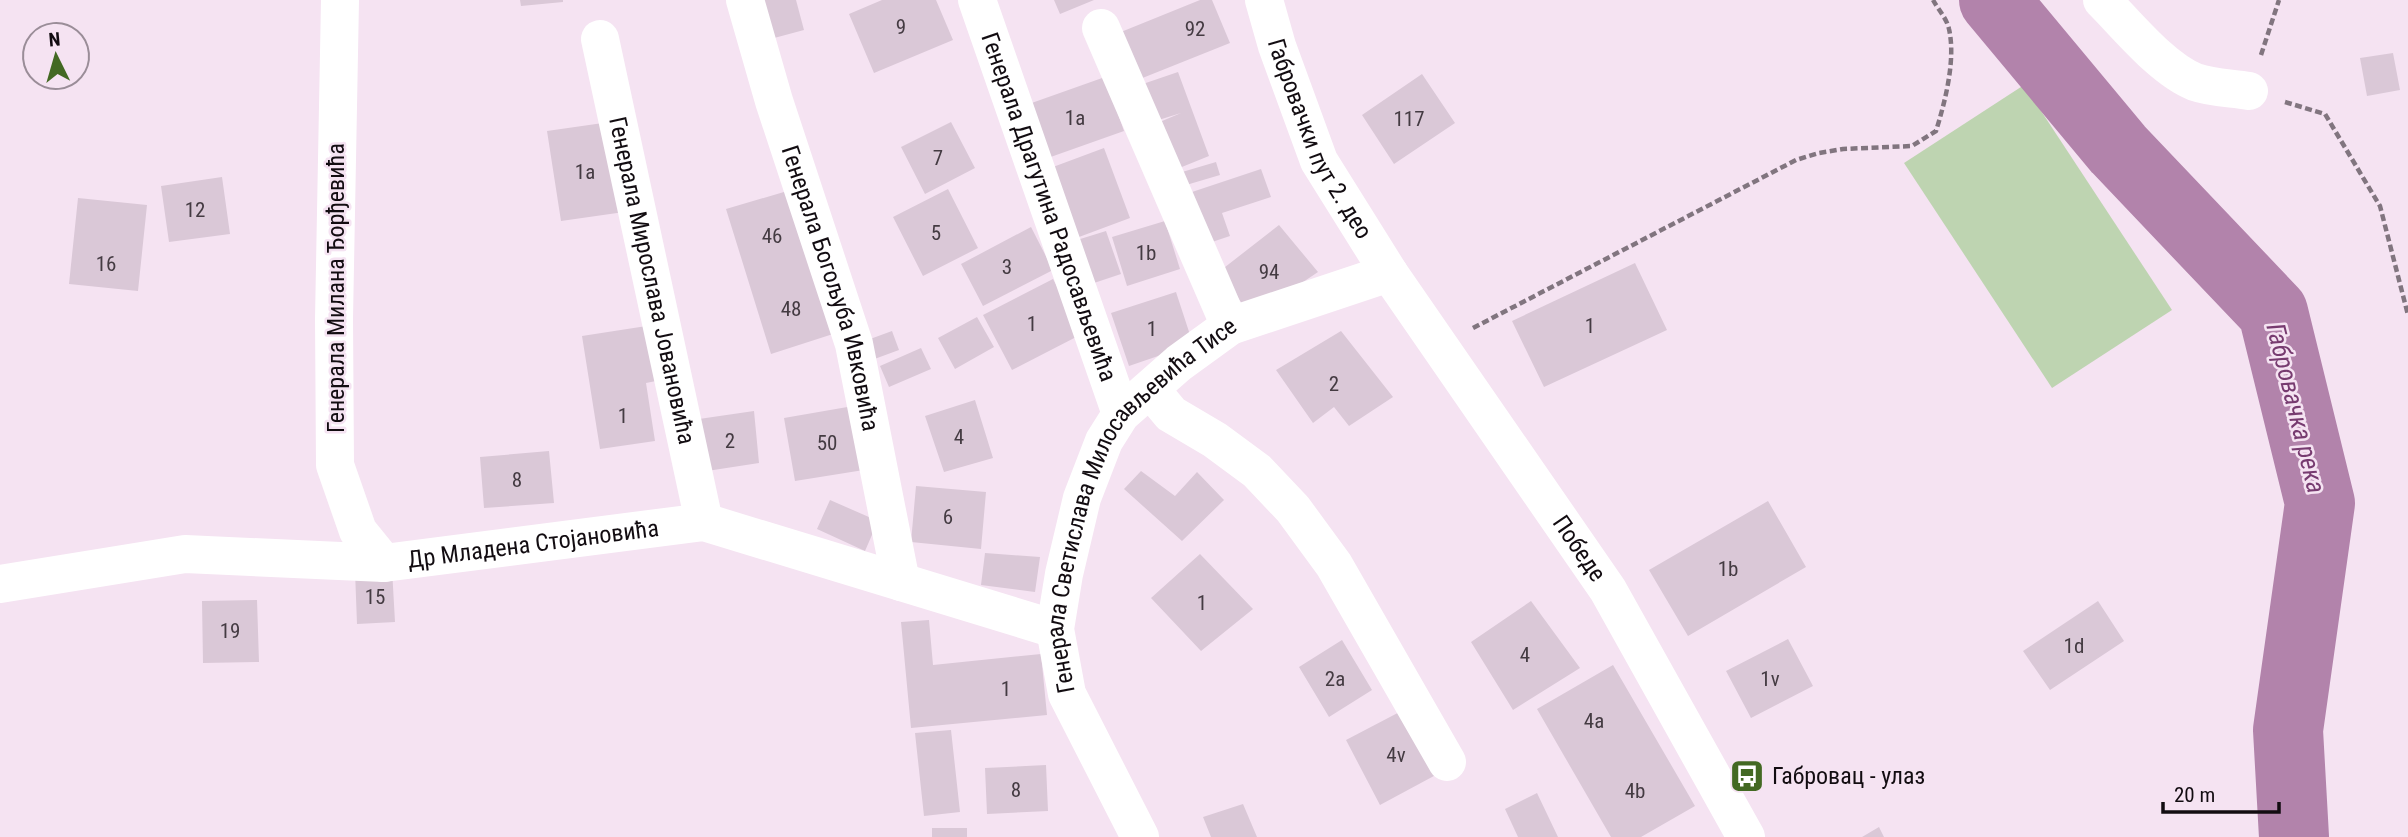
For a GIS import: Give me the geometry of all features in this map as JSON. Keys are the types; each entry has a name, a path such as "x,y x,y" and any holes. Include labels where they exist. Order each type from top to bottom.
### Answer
{"street":[{"name":"Генерала Милана Ђорђевића","path":"340,0 334,319 335,465 358,531 384,563"},
{"name":"Генерала Богољуба Ивковића","path":"745,0 774,101 854,344 901,582"},
{"name":"Генерала Драгутина Радосављевића","path":"977,0 1121,414"},
{"name":"Габровачки пут 2. део","path":"1264,0 1277,46 1319,162 1389,273"},
{"path":"2102,0 2146,46 2179,72 2194,81 2249,91"},
{"path":"1101,28 1230,326"},
{"name":"Генерала Мирослава Јовановића","path":"600,39 705,522"},
{"name":"Генерала Светислава Милосављевића Тисе","path":"1140,837 1067,694 1055,629 1064,574 1082,498 1104,441 1121,414 1179,363 1230,326 1389,273"},
{"name":"Победе","path":"1389,273 1608,590 1746,837"},
{"path":"1150,390 1171,414 1215,440 1257,471 1293,509 1334,565 1447,762"},
{"name":"Др Младена Стојановића","path":"0,584 186,554 384,563 705,522 1055,629"}],"path":[{"path":"1440,345 1796,160 1843,149 1912,146 1936,131 1944,106 1951,65 1949,27 1933,0"},
{"path":"2279,0 2249,91 2325,114 2380,206 2408,315"}],"green space":[{"path":"2024,85 2172,310 2052,388 1904,163"}],"building":[{"path":"520,0 563,0 563,2 521,6"},
{"path":"752,0 796,0 804,30 763,41"},
{"path":"882,0 936,0 953,40 874,73 849,14"},
{"path":"1054,0 1094,0 1060,14"},
{"path":"1200,0 1212,0 1230,43 1135,81 1116,34"},
{"path":"2393,53 2400,90 2367,96 2360,58"},
{"path":"1178,72 1209,156 1167,173 1148,127 1181,113 1149,123 1137,86"},
{"path":"1422,74 1455,123 1394,164 1362,115"},
{"path":"1105,77 1124,131 1045,159 1026,105"},
{"path":"610,122 624,212 561,221 547,131"},
{"path":"951,122 975,168 925,194 901,147"},
{"path":"1104,148 1130,218 1079,237 1053,167"},
{"path":"1216,162 1220,175 1176,188 1172,175"},
{"path":"1261,169 1271,197 1222,213 1230,236 1200,246 1183,195"},
{"path":"222,177 230,234 169,242 161,186"},
{"path":"794,189 833,334 771,354 726,209"},
{"path":"948,189 978,248 923,276 893,217"},
{"path":"78,198 147,205 138,291 69,284"},
{"path":"1165,221 1180,269 1127,286 1112,237"},
{"path":"1279,225 1318,272 1251,317 1220,271"},
{"path":"1031,227 1053,270 983,306 961,264"},
{"path":"1106,231 1121,274 1091,284 1077,240"},
{"path":"1635,263 1667,330 1544,387 1512,321"},
{"path":"1053,279 1082,334 1012,370 983,315"},
{"path":"1176,292 1193,344 1129,366 1111,313"},
{"path":"977,317 994,347 955,369 938,338"},
{"path":"653,325 661,380 646,383 655,441 600,449 582,336"},
{"path":"892,331 899,350 869,361 862,342"},
{"path":"1341,331 1393,397 1349,426 1334,407 1313,423 1276,370"},
{"path":"921,348 931,369 889,387 880,366"},
{"path":"975,400 993,458 944,472 925,416"},
{"path":"859,405 870,469 795,481 784,418"},
{"path":"754,411 759,463 707,471 699,419"},
{"path":"549,451 554,503 484,508 480,457"},
{"path":"1141,471 1175,496 1197,472 1224,500 1182,541 1124,489"},
{"path":"916,486 986,492 981,549 911,542"},
{"path":"830,500 878,521 865,551 817,529"},
{"path":"1768,501 1806,567 1688,636 1649,570"},
{"path":"985,553 1040,557 1035,592 981,585"},
{"path":"1200,554 1253,609 1201,651 1151,598"},
{"path":"392,569 395,622 357,624 355,571"},
{"path":"257,600 259,662 203,663 202,601"},
{"path":"1531,601 1580,668 1513,710 1471,642"},
{"path":"2098,601 2124,641 2050,690 2023,651"},
{"path":"929,620 933,665 1041,654 1047,715 911,728 901,622"},
{"path":"1788,639 1813,686 1751,718 1726,671"},
{"path":"1342,640 1372,690 1329,717 1299,667"},
{"path":"1613,665 1695,806 1641,837 1611,837 1537,709"},
{"path":"1411,706 1445,770 1380,805 1346,740"},
{"path":"951,730 960,812 924,816 915,733"},
{"path":"1046,765 1048,811 987,814 985,768"},
{"path":"1537,793 1558,837 1518,837 1505,809"},
{"path":"1243,804 1257,837 1211,837 1203,817"},
{"path":"1879,827 1884,837 1862,837"},
{"path":"932,828 967,828 967,837 932,837"}],"waterway":[{"name":"Габровачка река","path":"1994,0 2118,149 2273,312 2320,503 2288,730 2294,837"}],"place":[{"name":"Габровац - улаз","path":"1747,776"}]}
